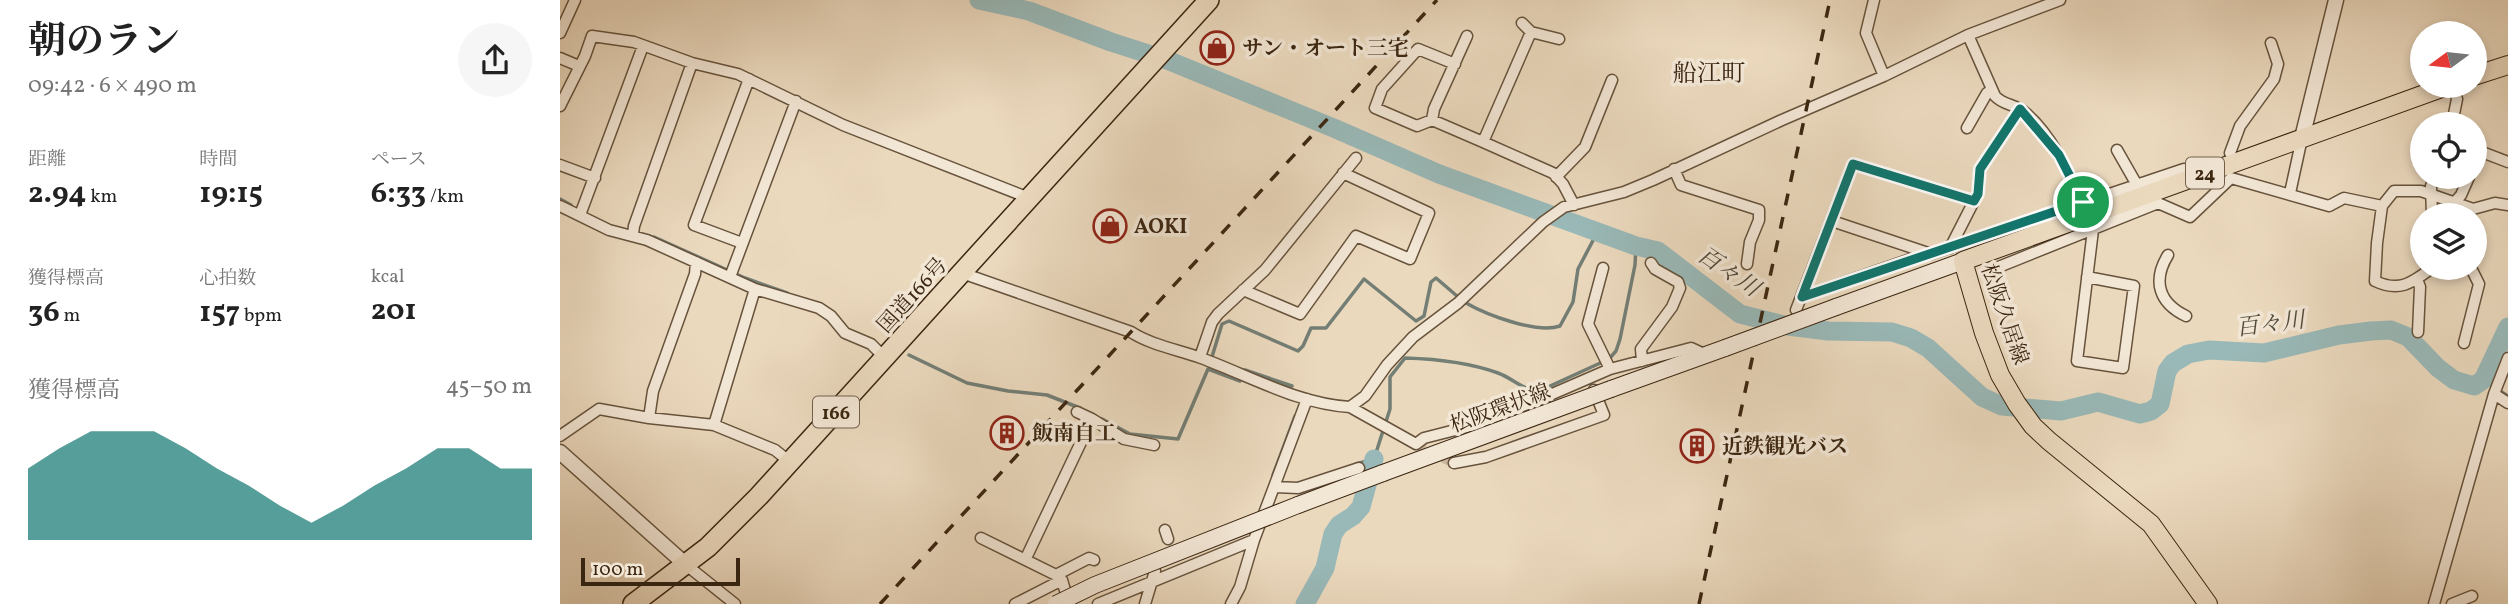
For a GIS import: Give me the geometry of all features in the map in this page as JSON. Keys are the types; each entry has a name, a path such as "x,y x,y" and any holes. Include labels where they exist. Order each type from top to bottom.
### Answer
{"highway":[{"name":"国道166号","path":"633,604 708,547 734,522 1209,0"}],"main road":[{"path":"2487,72 2508,65"},
{"name":"松阪久居線","path":"2208,604 2151,524 2082,470 2033,426 2017,404 2000,375 1984,333 1963,261 2414,98"},
{"name":"松阪環状線","path":"1056,604 1095,584 1233,529 1963,261"}],"street":[{"path":"560,33 575,0"},
{"path":"1173,41 1188,10 1197,0"},
{"path":"1874,0 1867,33 1884,76"},
{"path":"1350,407 1359,402 1422,321 1458,303 1560,209 1624,192 1884,76 1968,35 2060,0"},
{"path":"2290,194 2336,0"},
{"path":"1522,23 1531,32 1539,32 1557,40 1559,38"},
{"path":"1483,142 1531,32"},
{"path":"1968,35 1992,90 2001,103 2020,109 2059,155 2083,202"},
{"path":"560,106 592,36 602,36 738,74 844,125 1029,198"},
{"path":"1432,120 1434,109 1468,36"},
{"path":"2230,153 2240,127 2278,71 2271,43"},
{"path":"580,215 643,46"},
{"path":"1455,64 1418,49 1382,89 1375,108 1417,126 1432,120 1553,173 1574,205"},
{"path":"560,58 579,66"},
{"path":"633,235 692,63"},
{"path":"742,243 694,225 749,79"},
{"path":"1556,177 1566,170 1585,146 1612,80"},
{"path":"1967,128 1987,93 1992,90"},
{"path":"731,273 796,102"},
{"path":"1950,248 1978,194 1980,169 2020,109"},
{"path":"2117,150 2137,185"},
{"path":"2487,153 2507,159"},
{"path":"1206,360 1212,322 1265,270 1356,158"},
{"path":"1796,310 1853,164 1974,201"},
{"path":"560,165 595,178"},
{"path":"1674,169 1681,185 1759,210 1759,220 1750,242 1747,264"},
{"path":"1802,297 2184,169 2193,178"},
{"path":"1243,290 1300,314 1356,236 1410,259 1429,213 1343,173"},
{"path":"1996,268 2158,203 2190,217 2231,178 2329,206 2344,198 2382,206"},
{"path":"2432,203 2433,189"},
{"path":"2415,280 2404,286 2382,285 2375,281 2376,243 2382,206 2394,191 2421,191 2455,202 2464,189"},
{"path":"2487,206 2495,203 2508,205"},
{"path":"560,206 609,230 633,235 695,262 731,273 755,289 820,309 831,316 845,332 871,344 885,358"},
{"path":"1832,221 1928,253"},
{"path":"2093,230 2077,361 2123,368 2134,286"},
{"path":"2168,255 2158,284 2163,299 2186,316"},
{"path":"649,418 653,391 695,274 695,262"},
{"path":"1642,361 1641,349 1672,307 1680,289 1678,282 1655,269 1651,262"},
{"path":"1603,268 1588,324 1609,367"},
{"path":"961,273 1307,399 1350,407 1416,444 1424,438 1471,426 1609,367 1691,348 1706,355"},
{"path":"2087,277 2134,286 2158,284"},
{"path":"2417,280 2420,287 2418,332"},
{"path":"2464,343 2479,284 2477,280"},
{"path":"714,425 755,289"},
{"path":"2434,604 2495,390 2508,358"},
{"path":"1454,463 1486,457 1604,415 1588,378"},
{"path":"2495,390 2508,403"},
{"path":"1231,604 1240,587 1254,540 1307,399"},
{"path":"560,436 599,410 714,425 775,450 790,462"},
{"path":"1077,412 1124,439 1154,445"},
{"path":"1026,558 1092,419"},
{"path":"560,452 685,564 735,604"},
{"path":"1275,487 1298,488 1359,468"},
{"path":"981,538 1026,558 1059,577 1069,604"},
{"path":"1098,604 1153,576 1254,540"},
{"path":"1015,604 1089,558 1094,560"},
{"path":"1145,604 1153,576"},
{"path":"2452,604 2472,596"}],"waterway":[{"name":"百々川","path":"979,0 1029,11 1167,60 1439,174 1636,246 1658,251 1740,314 1788,326 1828,331 1892,332 1911,338 1928,348 1982,397 2002,406 2061,411 2098,402 2140,414 2151,411 2160,404 2167,371 2173,363 2188,354 2209,350 2264,353 2339,335 2391,330 2408,337 2438,368 2454,380 2474,386 2483,380 2508,327"},
{"path":"560,199 571,205"},
{"path":"1466,303 1499,318 1526,325 1550,328 1560,326 1573,302 1578,269 1598,231"},
{"path":"654,237 745,278 787,293"},
{"path":"1356,464 1374,459 1390,409 1390,377 1405,358 1441,360 1475,366 1498,373 1537,392 1609,359 1616,351 1620,339 1635,265 1636,246"},
{"path":"1211,360 1222,324 1229,321 1298,351 1311,328 1326,328 1364,279 1416,321 1424,316 1431,282 1436,278 1457,296"},
{"path":"909,355 967,383 1047,395 1080,408"},
{"path":"1102,419 1130,434 1178,439 1208,369 1240,381"},
{"path":"1245,370 1292,386"},
{"path":"2483,380 2508,396"},
{"path":"1273,475 1295,416"},
{"path":"1305,604 1325,568 1333,534 1339,525 1361,507 1374,459"}],"tunnel":[{"path":"1416,444 1454,463"}],"railway":[{"path":"880,604 1437,0"},
{"path":"1699,604 1830,0"}],"place":[{"name":"サン・オート三宅","path":"1217,48"},
{"name":"AOKI","path":"1110,226"},
{"name":"飯南自工","path":"1007,433"},
{"name":"近鉄観光バス","path":"1697,446"}],"district":[{"name":"船江町","path":"1709,73"}],"route":[{"path":"2020,109 2059,155 2083,202 1950,248 1928,253 1802,297 1853,164 1974,201 1978,194 1980,169 2020,109"}]}
